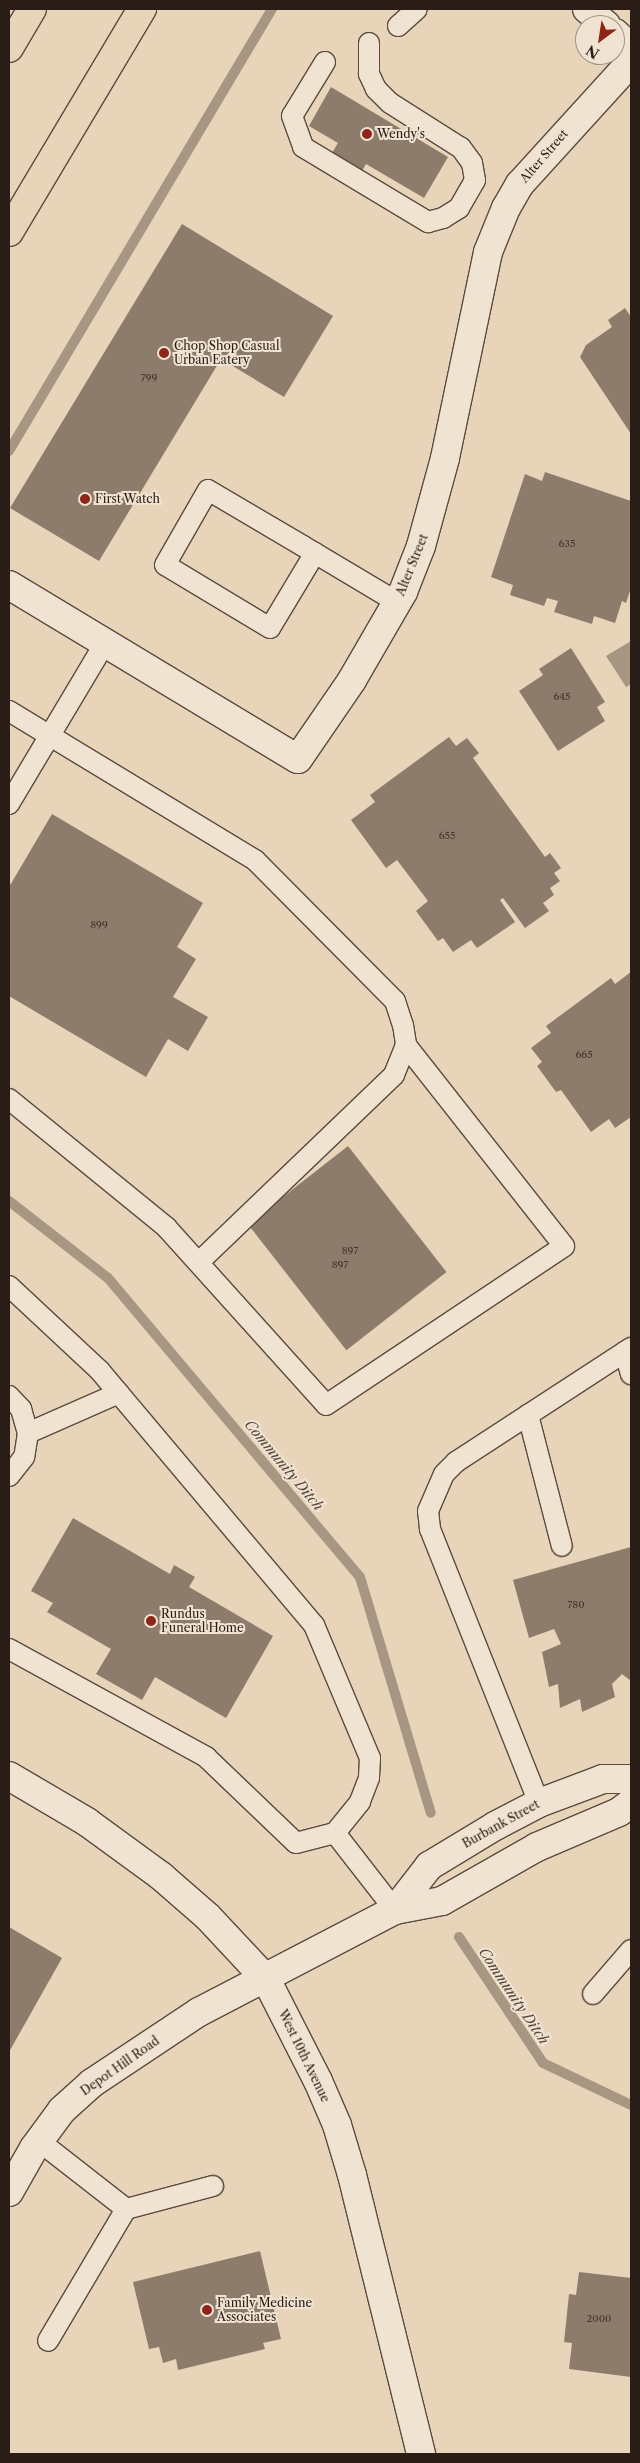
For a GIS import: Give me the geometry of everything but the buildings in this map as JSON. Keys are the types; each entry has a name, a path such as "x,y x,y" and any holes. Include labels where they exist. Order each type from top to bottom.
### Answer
{"main road":[{"path":"9,48 32,9"},
{"path":"9,232 142,9"}],"street":[{"name":"Alter Street","path":"9,585 298,759 352,680 397,602 421,546 433,507 475,303 488,252 506,208 520,184 631,62"},
{"name":"West 10th Avenue","path":"9,1776 87,1822 161,1876 214,1924 266,1979 318,2081 339,2134 421,2454"},
{"name":"Burbank Street","path":"394,1910 429,1866 539,1803 603,1779 631,1778"},
{"name":"Burbank Street","path":"266,1979 394,1910 442,1901 537,1847 619,1812 631,1803"},
{"name":"Depot Hill Road","path":"9,2192 39,2141 62,2110 92,2083 199,2012 266,1979"}],"lane":[{"path":"398,26 417,9"},
{"path":"325,62 292,116 303,147 428,222 443,218 459,208 475,180 472,163 462,148 390,103 376,89 369,74 369,43"},
{"path":"315,553 270,628 165,565 208,490 315,553 397,602"},
{"path":"9,804 106,643"},
{"path":"9,711 255,860 394,1001 406,1045 564,1246 326,1405 166,1227 9,1099"},
{"path":"199,1262 394,1075 406,1045"},
{"path":"9,1286 100,1371 314,1625 370,1758 369,1778 360,1802 335,1833 296,1843 206,1757 9,1650"},
{"path":"539,1803 430,1529 428,1511 444,1474 456,1462 628,1350 631,1374"},
{"path":"28,1433 119,1393"},
{"path":"9,1396 21,1409 28,1433 24,1457 9,1476"},
{"path":"528,1415 562,1546"},
{"path":"335,1833 394,1910"},
{"path":"593,1994 631,1950"},
{"path":"39,2141 126,2209"},
{"path":"48,2341 126,2209 213,2186"}],"shaded area":[{"path":"631,641 631,684 626,687 606,656"}],"waterway":[{"path":"9,451 272,9"},
{"name":"Community Ditch","path":"9,1201 108,1278 360,1577 431,1813"},
{"name":"Community Ditch","path":"459,1937 543,2063 631,2105"}],"place":[{"name":"Wendy's","path":"367,134"},
{"name":"Chop Shop Casual Urban Eatery","path":"164,353"},
{"name":"First Watch","path":"85,499"},
{"name":"Rundus Funeral Home","path":"151,1621"},
{"name":"Family Medicine Associates","path":"207,2310"}]}
